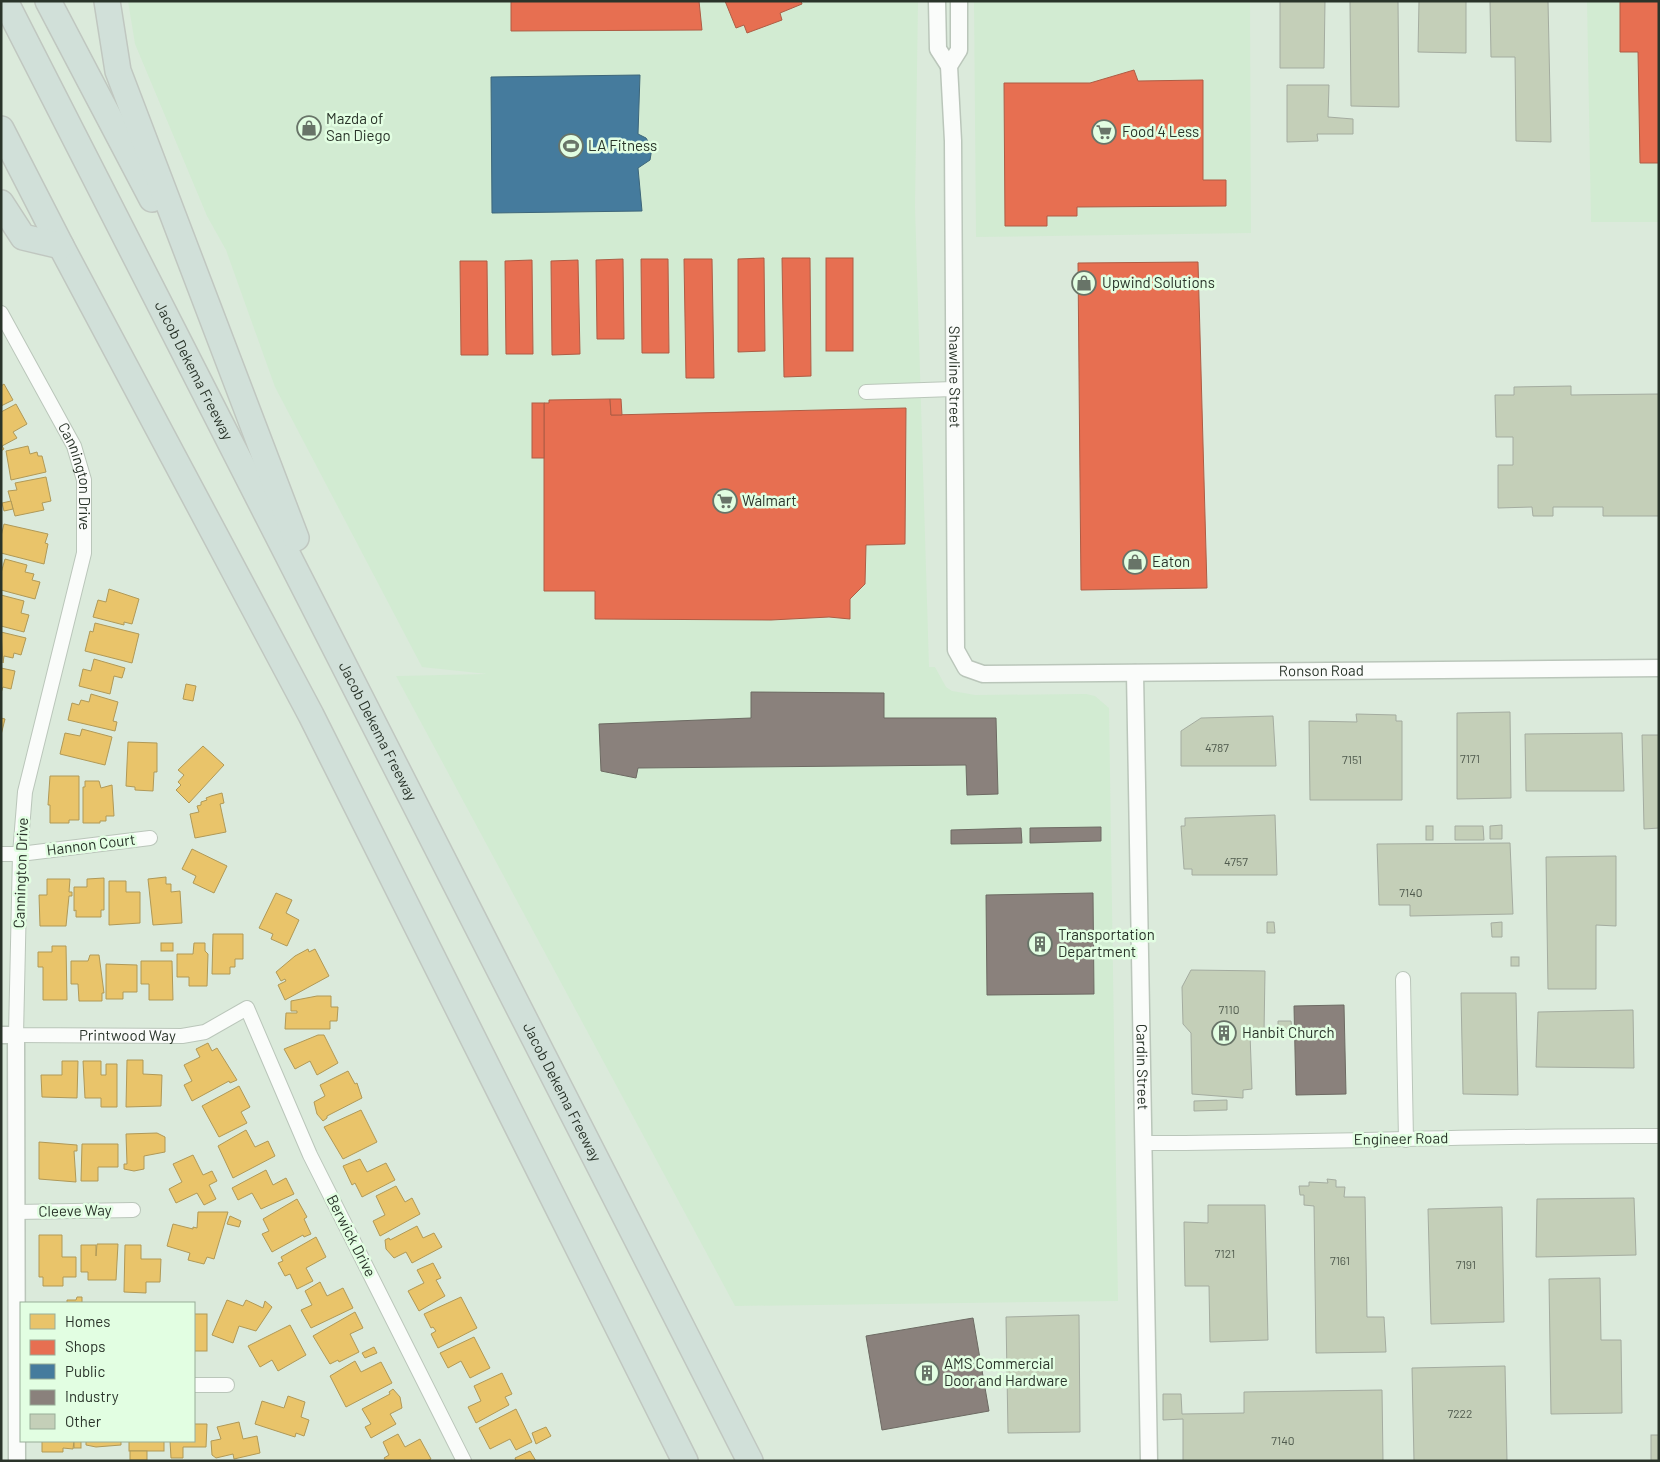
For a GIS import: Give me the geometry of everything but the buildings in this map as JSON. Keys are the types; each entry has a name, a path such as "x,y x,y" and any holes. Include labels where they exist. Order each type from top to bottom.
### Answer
{"highway":[{"name":"Jacob Dekema Freeway","path":"5,1 340,654 750,1461"},
{"path":"48,1 211,315"},
{"path":"107,1 118,71 340,654"},
{"path":"1,129 61,246 311,715 685,1461"},
{"path":"1,203 23,237 61,246"},
{"path":"631,1353 668,1461"}],"street":[{"name":"Shawline Street","path":"937,1 938,48 949,66 953,141 956,650 966,668 983,674"},
{"name":"Shawline Street","path":"949,66 959,50 959,1"},
{"name":"Cannington Drive","path":"1,313 74,446 84,480 84,553 25,792 20,854 9,1035 20,1387 17,1461"},
{"path":"866,392 953,390"},
{"name":"Ronson Road","path":"983,674 1659,668"},
{"name":"Cardin Street","path":"1135,673 1149,1461"},
{"name":"Hannon Court","path":"1,854 20,854 150,838"},
{"path":"1404,979 1406,1140"},
{"name":"Printwood Way","path":"9,1035 182,1036 205,1032 247,1008"},
{"name":"Berwick Drive","path":"247,1008 310,1155 464,1461"},
{"name":"Engineer Road","path":"1144,1143 1406,1140 1524,1135 1659,1136"},
{"name":"Cleeve Way","path":"16,1212 133,1210"},
{"path":"195,1385 227,1385"}],"shaded area":[{"path":"128,1 918,1 915,207 929,667 935,667 946,687 952,691 975,695 1086,694 1095,696 1109,708 1118,1301 735,1306 396,676 487,674 422,667 275,387 226,250 207,216 135,44"},
{"path":"974,1 1250,1 1251,233 976,237"},
{"path":"1587,1 1659,1 1659,222 1591,222"}],"place":[{"name":"Mazda of San Diego","path":"309,128"},
{"name":"Food 4 Less","path":"1104,132"},
{"name":"LA Fitness","path":"571,146"},
{"name":"Upwind Solutions","path":"1084,283"},
{"name":"Walmart","path":"725,501"},
{"name":"Eaton","path":"1135,562"},
{"name":"Transportation Department","path":"1040,944"},
{"name":"Hanbit Church","path":"1224,1033"},
{"name":"AMS Commercial Door and Hardware","path":"927,1373"}]}
